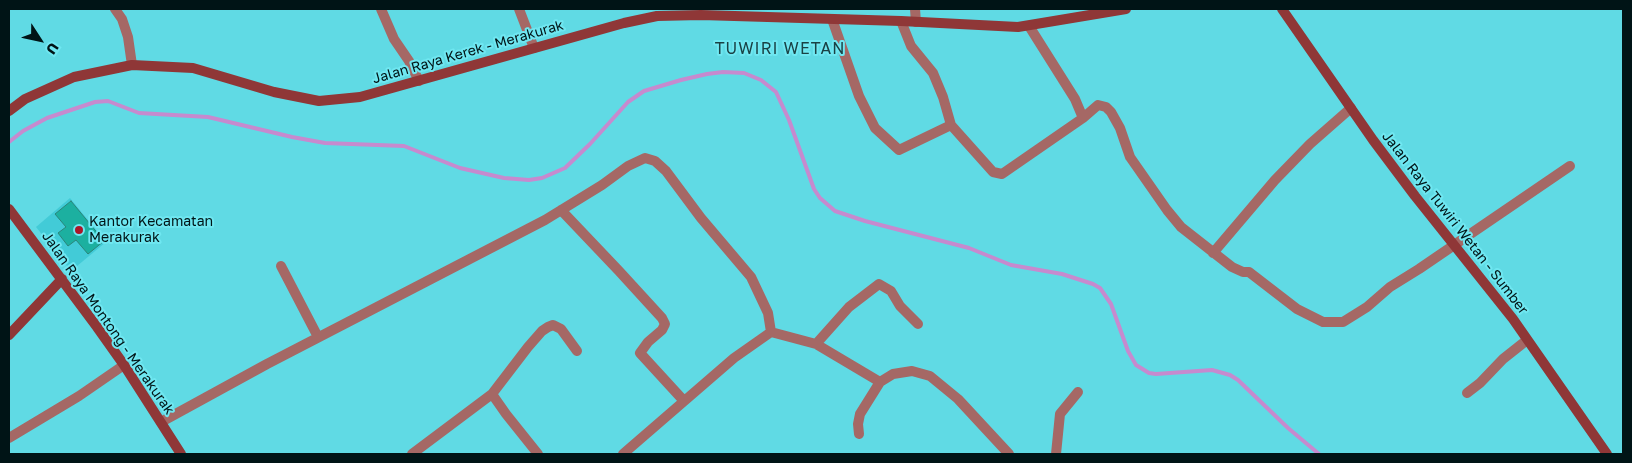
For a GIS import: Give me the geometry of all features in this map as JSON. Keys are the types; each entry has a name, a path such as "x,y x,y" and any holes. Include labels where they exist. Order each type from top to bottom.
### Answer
{"main road":[{"name":"Jalan Raya Kerek - Merakurak","path":"9,111 24,99 74,77 132,60 193,68 274,92 319,101 360,97 419,82 530,39 657,16 702,15 727,12 832,19 1018,27 1126,9"},
{"name":"Jalan Raya Tuwiri Wetan - Sumber","path":"1282,9 1415,196 1513,319 1607,454"},
{"name":"Jalan Raya Montong - Merakurak","path":"9,209 62,278 124,365 181,454"},
{"path":"9,335 62,278"}],"street":[{"path":"115,9 122,19 130,43 132,60"},
{"path":"381,9 394,39 411,65 419,82"},
{"path":"519,9 530,39"},
{"path":"915,9 916,22"},
{"path":"832,19 863,104 875,128 899,150 951,125"},
{"path":"902,21 911,46 933,73 943,97 951,125 994,172 1002,174 1098,105 1106,107 1120,128 1130,157 1181,227 1232,267 1243,272 1249,272 1297,309 1323,322 1343,322 1367,307 1390,287 1570,166"},
{"path":"1029,26 1075,99 1082,118"},
{"path":"1213,253 1275,180 1310,144 1351,108"},
{"path":"161,422 318,337 561,210 640,159 645,158 655,161 666,171 701,218 751,277 768,313 771,332"},
{"path":"561,210 626,277 662,318 664,324 662,330 641,349 640,353 684,400"},
{"path":"281,266 318,337"},
{"path":"816,344 849,307 879,284 891,291 900,306 918,324"},
{"path":"412,454 492,394 548,326 553,325 561,329 577,351"},
{"path":"771,332 816,344 880,382"},
{"path":"623,454 734,358 771,332"},
{"path":"1467,393 1480,383 1503,359 1528,340"},
{"path":"9,438 74,400 124,365"},
{"path":"859,434 860,414 880,382 893,374 912,371 930,376 958,399 1009,454"},
{"path":"1056,454 1060,414 1078,392"},
{"path":"492,394 538,454"}],"shaded area":[{"path":"70,198 106,242 71,271 36,227"}],"building":[{"name":"Kantor Kecamatan Merakurak","path":"71,201 104,241 88,254 76,240 68,246 58,233 66,227 55,214"}],"waterway":[{"path":"9,142 23,131 47,118 95,102 108,101 139,113 208,117 325,143 404,146 460,168 504,178 529,180 542,178 565,168 590,144 628,102 644,91 707,74 723,72 744,73 761,80 776,92 789,120 814,189 820,198 835,211 865,221 969,248 1011,265 1062,274 1093,284 1100,288 1111,304 1128,351 1136,365 1149,373 1156,374 1212,370 1230,375 1238,380 1288,428 1319,454"}],"place":[{"name":"Kantor Kecamatan Merakurak","path":"79,230"}],"district":[{"name":"TUWIRI WETAN","path":"780,49"}]}
